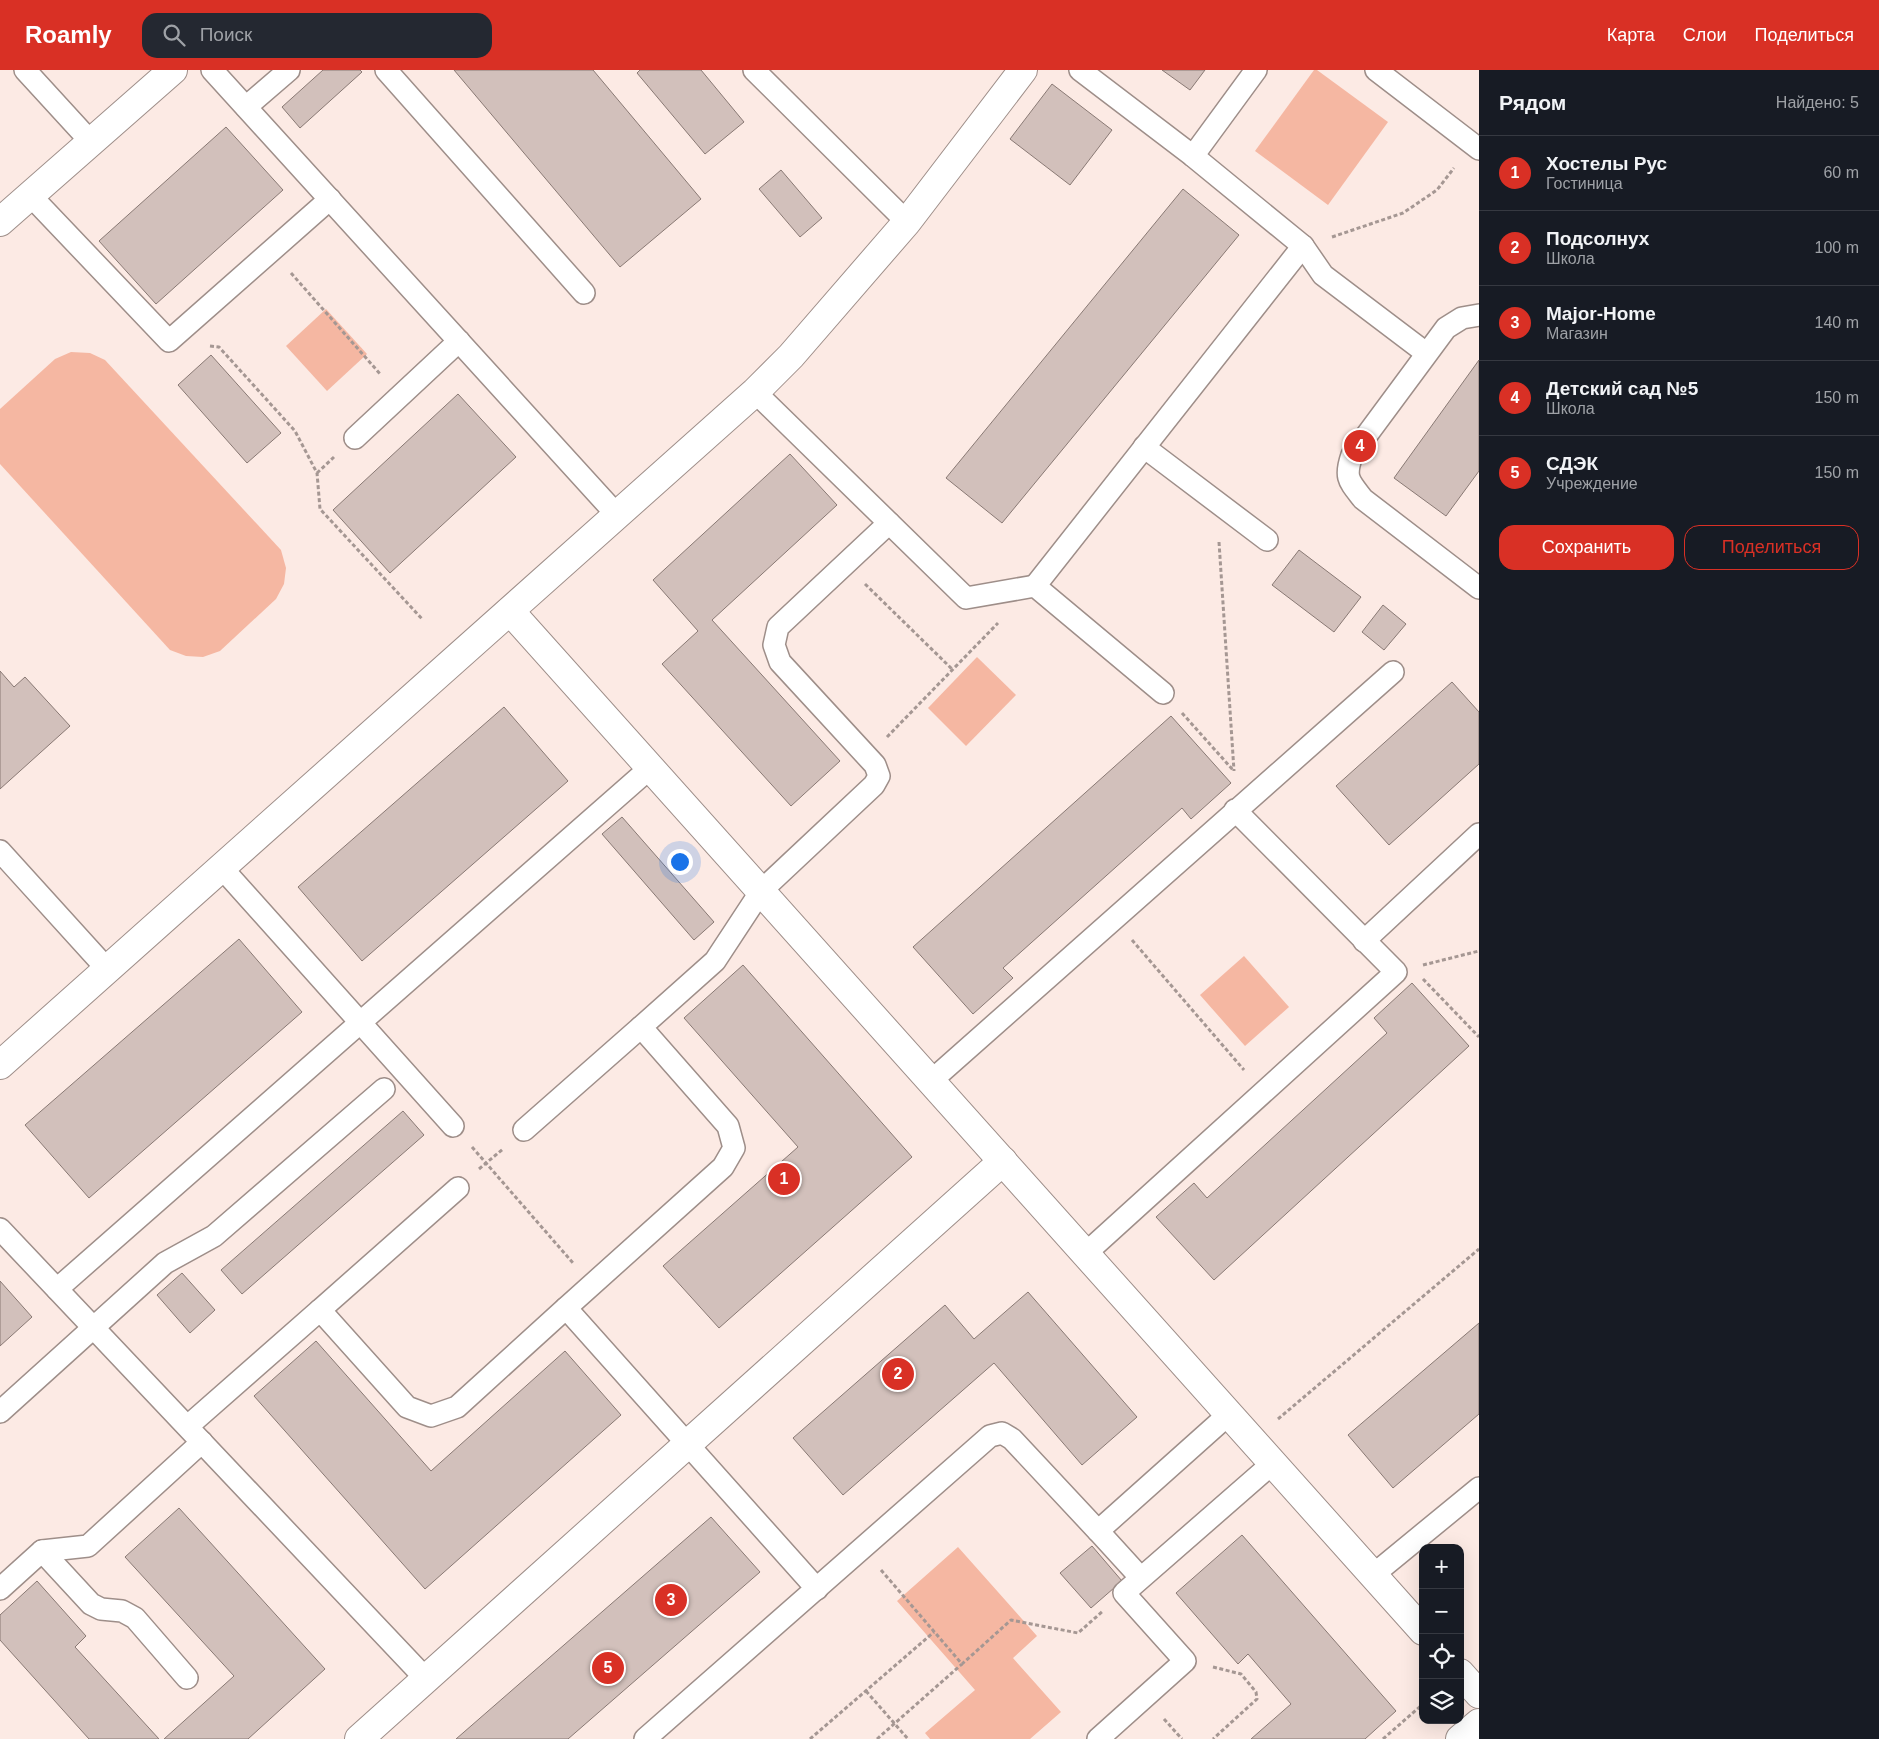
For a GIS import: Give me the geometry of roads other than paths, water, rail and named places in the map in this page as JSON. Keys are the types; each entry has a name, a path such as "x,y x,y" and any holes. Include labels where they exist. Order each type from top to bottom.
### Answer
{"street":[{"path":"0,222 173,70"},
{"path":"0,1065 755,392 791,356 907,222 1023,70"},
{"path":"510,611 1419,1627"},
{"path":"359,1739 1002,1161"},
{"path":"1464,1677 1479,1694"},
{"path":"1460,1739 1479,1723"}],"lane":[{"path":"26,70 90,142"},
{"path":"212,70 616,515"},
{"path":"246,107 289,70"},
{"path":"386,70 584,293"},
{"path":"754,70 907,222"},
{"path":"1080,70 1193,156 1303,246 1323,275 1426,353"},
{"path":"1193,156 1256,70"},
{"path":"1376,70 1477,143"},
{"path":"30,195 169,341 330,199"},
{"path":"755,392 966,598 1035,586 1303,246"},
{"path":"1479,316 1462,318 1446,328 1352,455 1347,470 1351,484 1363,499 1479,588"},
{"path":"355,438 459,341"},
{"path":"1144,447 1267,540"},
{"path":"524,1130 715,961 761,891 874,785 879,776 875,765 780,662 774,645 778,627 888,523"},
{"path":"1035,586 1163,692"},
{"path":"931,1081 1393,672"},
{"path":"58,1289 650,768"},
{"path":"1085,1254 1404,969 1364,941 1235,810"},
{"path":"1364,941 1479,834"},
{"path":"0,851 108,969"},
{"path":"221,866 453,1126"},
{"path":"320,1310 407,1407 431,1416 457,1407 723,1167 734,1148 728,1126 640,1027"},
{"path":"0,1412 165,1263 214,1236 384,1089"},
{"path":"188,1426 458,1188"},
{"path":"0,1229 426,1679"},
{"path":"566,1308 817,1589"},
{"path":"1098,1531 1229,1414"},
{"path":"645,1739 990,1436 1002,1433 1012,1439 1140,1577"},
{"path":"0,1589 42,1552 88,1546 202,1442"},
{"path":"1098,1739 1185,1661 1124,1593 1140,1577 1273,1463"},
{"path":"1373,1575 1479,1488"},
{"path":"42,1552 91,1604 101,1609 122,1611 135,1618 188,1678"}],"place":[{"name":"Детский сад №5","path":"1360,446"},
{"name":"Хостелы Рус","path":"784,1179"},
{"name":"Подсолнух","path":"898,1374"},
{"name":"Major-Home","path":"671,1600"},
{"name":"СДЭК","path":"608,1668"}]}
